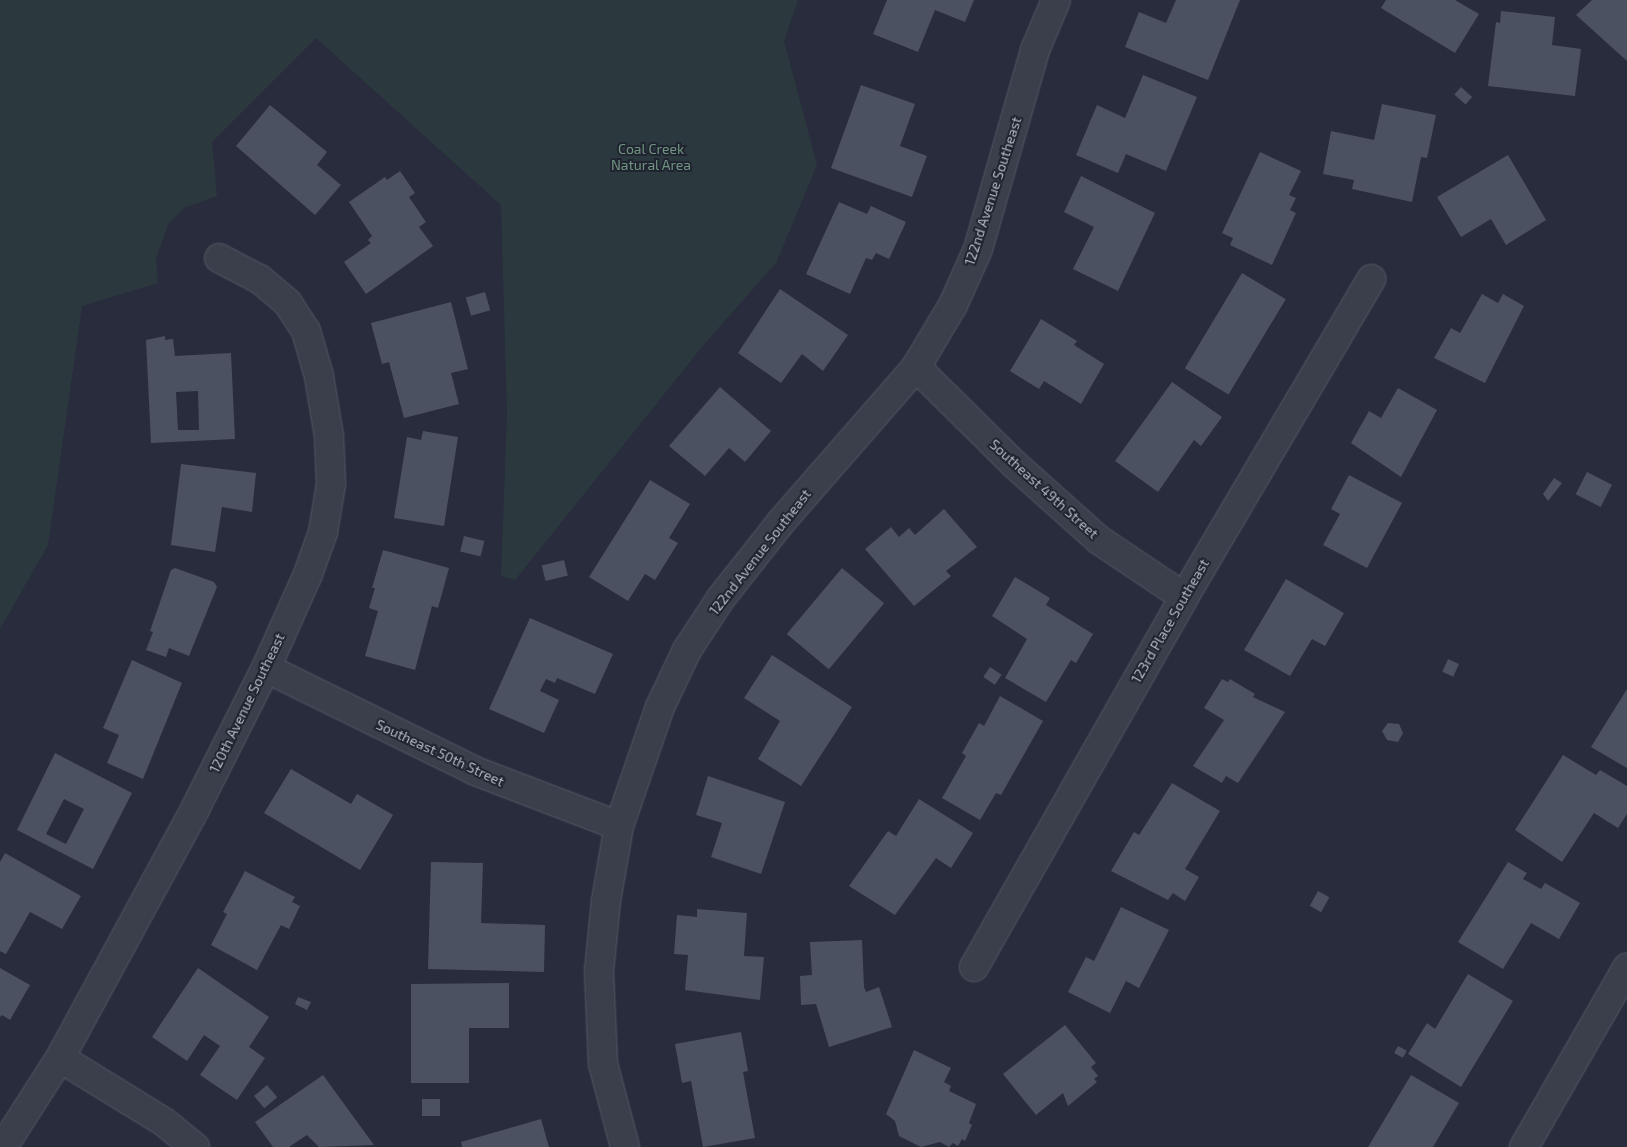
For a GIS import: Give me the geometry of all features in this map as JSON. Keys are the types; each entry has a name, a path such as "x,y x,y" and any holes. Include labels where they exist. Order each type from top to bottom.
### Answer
{"street":[{"name":"122nd Avenue Southeast","path":"625,1147 603,1064 599,971 606,900 619,826 660,707 687,650 721,598 781,522 916,367 953,305 978,249 1035,50 1056,0"},
{"name":"120th Avenue Southeast","path":"3,1147 60,1058 196,807 266,668 308,574 323,532 331,484 330,436 319,376 306,331 288,303 259,280 220,258"},
{"name":"123rd Place Southeast","path":"974,966 1184,597 1371,279"},
{"name":"Southeast 49th Street","path":"916,367 1014,464 1099,540 1184,597"},
{"name":"Southeast 50th Street","path":"266,668 475,772 619,826"},
{"path":"1524,1147 1627,968"},
{"path":"60,1058 164,1122 195,1147"}],"green space":[{"name":"Coal Creek Natural Area","path":"0,0 798,0 784,41 817,165 776,263 706,342 515,580 501,576 507,415 501,205 316,38 212,142 217,196 184,208 169,223 156,258 158,283 82,306 48,545 0,629"}],"building":[{"path":"887,0 974,0 965,22 935,10 918,52 873,34"},
{"path":"1176,0 1240,0 1208,80 1125,47 1139,12 1166,23"},
{"path":"1386,0 1455,0 1479,14 1455,53 1381,8"},
{"path":"1592,0 1627,0 1627,61 1576,15"},
{"path":"1501,11 1555,17 1552,45 1581,49 1575,96 1488,86 1496,22 1500,23"},
{"path":"1143,75 1197,97 1166,171 1126,154 1118,173 1076,155 1097,105 1125,118"},
{"path":"861,85 915,104 900,146 927,156 912,197 831,168"},
{"path":"1461,87 1472,97 1465,104 1454,94"},
{"path":"1382,104 1436,115 1427,158 1421,157 1412,202 1352,189 1354,180 1323,174 1331,131 1374,140"},
{"path":"270,105 327,152 317,165 341,185 315,215 236,146"},
{"path":"1260,152 1301,171 1289,195 1296,198 1290,210 1296,213 1272,265 1230,245 1233,238 1222,233"},
{"path":"1508,155 1546,220 1506,245 1491,219 1461,237 1437,197"},
{"path":"400,171 415,193 409,197 426,222 419,227 433,246 366,294 344,262 371,243 368,240 372,236 349,202 385,177 387,180"},
{"path":"1081,176 1155,213 1118,291 1073,269 1094,227 1064,212"},
{"path":"839,202 867,214 871,206 906,222 889,259 876,253 872,260 866,258 850,294 806,274"},
{"path":"1242,273 1286,299 1229,394 1185,368"},
{"path":"780,289 848,335 823,371 802,354 781,383 738,353"},
{"path":"485,292 490,310 471,316 466,298"},
{"path":"1482,294 1498,303 1503,294 1524,306 1485,383 1434,358 1451,328 1460,333"},
{"path":"451,302 468,369 451,373 459,404 404,418 389,362 382,364 371,323"},
{"path":"1041,319 1077,341 1074,345 1104,364 1081,404 1044,381 1039,389 1010,371"},
{"path":"165,336 165,340 173,339 175,356 231,353 235,439 151,443 146,340","holes":["198,391 199,430 178,430 176,392"]},
{"path":"1172,382 1222,417 1201,446 1194,440 1158,492 1115,461"},
{"path":"720,387 771,431 745,462 729,448 705,476 669,446"},
{"path":"1398,388 1437,410 1401,477 1351,443 1369,411 1381,418"},
{"path":"423,431 458,437 444,526 394,518 407,437 421,440"},
{"path":"181,464 256,473 252,512 222,507 215,552 171,545"},
{"path":"1587,472 1612,485 1601,507 1576,494"},
{"path":"1349,475 1402,503 1367,568 1323,545 1340,514 1331,509"},
{"path":"1554,478 1562,483 1548,501 1543,494"},
{"path":"650,480 690,504 669,538 678,543 655,580 645,574 628,601 589,577"},
{"path":"944,509 977,547 946,571 951,576 914,606 865,549 891,527 899,537 909,528 915,535"},
{"path":"464,536 484,541 481,557 460,552"},
{"path":"383,550 449,568 438,608 432,606 415,670 365,656 378,611 369,608 375,588 372,588"},
{"path":"564,560 568,576 546,581 542,566"},
{"path":"175,568 214,582 217,587 189,656 169,648 166,657 146,650 153,632 150,631 171,570"},
{"path":"842,568 884,603 829,669 787,634"},
{"path":"1015,577 1050,598 1046,605 1093,634 1076,663 1071,660 1046,702 1005,678 1027,639 992,616"},
{"path":"1286,579 1344,613 1325,646 1312,639 1290,676 1244,650"},
{"path":"530,618 613,654 595,694 557,678 555,683 546,679 540,691 559,700 544,733 489,709"},
{"path":"772,655 852,707 801,786 758,759 780,721 744,698"},
{"path":"1448,659 1459,664 1453,677 1442,672"},
{"path":"132,660 182,683 143,779 107,763 119,735 103,728"},
{"path":"990,667 1002,675 995,685 983,677"},
{"path":"1222,679 1228,682 1230,679 1255,694 1253,697 1285,712 1238,783 1226,776 1222,783 1193,766 1224,720 1204,708"},
{"path":"1627,689 1627,768 1591,747"},
{"path":"1000,696 1043,721 1001,795 996,793 980,820 942,798 966,756 962,753 979,723 984,726"},
{"path":"1388,723 1399,724 1403,733 1398,742 1387,740 1382,731"},
{"path":"55,753 132,793 93,869 17,830","holes":["64,799 84,809 66,844 46,834"]},
{"path":"1563,755 1596,775 1600,770 1627,786 1627,814 1618,828 1594,813 1562,862 1515,830"},
{"path":"291,769 351,804 357,794 393,815 360,870 264,813"},
{"path":"708,776 785,802 761,874 711,857 722,823 696,815"},
{"path":"1172,783 1220,811 1185,869 1199,877 1185,901 1173,893 1168,900 1111,871 1134,832 1139,835"},
{"path":"919,799 973,833 951,868 936,858 895,915 849,886 888,831 896,836"},
{"path":"5,853 81,896 62,929 30,912 6,954 0,951 0,862"},
{"path":"431,862 483,863 481,923 545,925 544,972 428,969"},
{"path":"1508,862 1527,873 1523,879 1541,889 1545,883 1580,903 1559,939 1531,923 1503,969 1458,942"},
{"path":"245,871 295,897 292,902 300,906 289,929 281,925 257,970 211,945 227,914 223,912"},
{"path":"1318,891 1329,897 1321,912 1310,906"},
{"path":"1121,907 1169,930 1139,988 1126,981 1110,1013 1068,992 1086,957 1094,961"},
{"path":"697,909 747,913 744,956 764,957 760,1000 685,990 688,955 674,954 677,915 697,917"},
{"path":"862,940 864,987 866,992 879,987 892,1027 829,1047 816,1004 801,1005 800,976 812,975 810,942"},
{"path":"0,968 30,985 10,1020 2,1015 0,1017"},
{"path":"198,968 269,1017 249,1047 265,1058 237,1100 200,1075 220,1046 204,1035 187,1061 152,1037"},
{"path":"1468,974 1513,1001 1461,1087 1408,1054 1427,1023 1435,1029"},
{"path":"509,983 509,1028 469,1028 469,1083 411,1083 411,984"},
{"path":"298,997 311,1002 307,1010 295,1004"},
{"path":"1065,1025 1096,1063 1091,1067 1098,1076 1094,1079 1097,1082 1068,1106 1063,1093 1036,1115 1003,1074"},
{"path":"741,1032 748,1071 743,1072 755,1138 703,1147 691,1081 682,1083 675,1044"},
{"path":"1398,1046 1407,1051 1403,1058 1394,1053"},
{"path":"914,1050 951,1068 944,1082 951,1086 949,1091 976,1104 969,1123 972,1125 965,1141 962,1139 958,1146 953,1143 949,1147 940,1142 921,1147 899,1136 895,1121 886,1114"},
{"path":"323,1075 374,1145 319,1147 307,1135 289,1147 273,1147 255,1122"},
{"path":"1411,1075 1459,1103 1433,1147 1368,1147"},
{"path":"267,1085 277,1097 264,1108 254,1096"},
{"path":"422,1099 440,1099 440,1116 422,1116"},
{"path":"541,1119 549,1147 462,1147 461,1142"}]}
